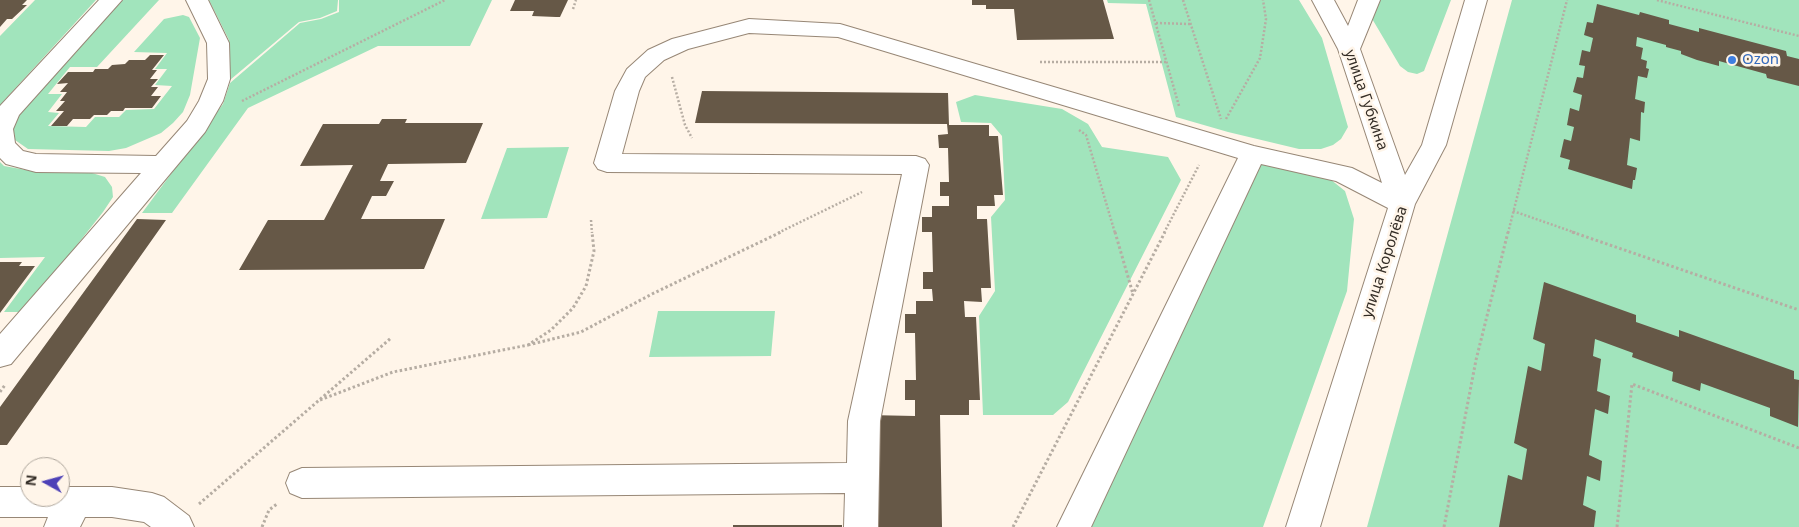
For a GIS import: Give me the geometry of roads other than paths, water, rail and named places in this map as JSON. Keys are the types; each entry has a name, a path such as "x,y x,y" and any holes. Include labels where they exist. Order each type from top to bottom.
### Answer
{"street":[{"path":"111,0 8,112 1,129 3,146 15,158 36,163 162,166"},
{"path":"0,355 196,126 211,101 219,79 218,43 198,0"},
{"name":"улица Губкина","path":"1323,0 1349,49 1402,204"},
{"path":"1349,49 1369,0"},
{"name":"улица Королёва","path":"1303,527 1402,204 1434,145 1476,0"},
{"path":"861,527 864,421 916,165 607,163 627,91 635,74 656,55 680,44 749,26 840,31 1253,154 1343,174 1402,204"},
{"path":"1074,527 1253,154"},
{"path":"291,492 862,478"},
{"path":"0,502 69,514 112,502 152,508 177,526"}],"place":[{"name":"Ozon","path":"1732,60"}]}
